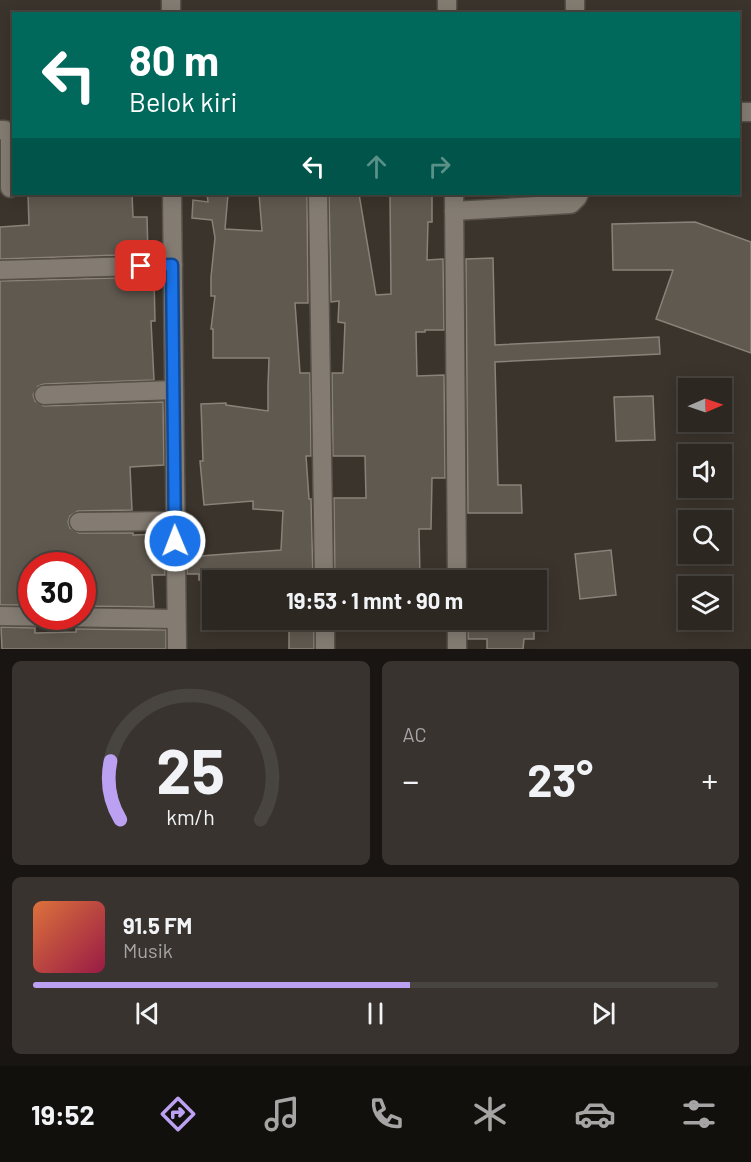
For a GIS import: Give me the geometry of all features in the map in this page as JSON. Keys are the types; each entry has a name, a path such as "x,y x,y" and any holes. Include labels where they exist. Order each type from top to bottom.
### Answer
{"street":[{"path":"0,130 5,130 10,139 10,188"},
{"path":"172,195 177,649"},
{"path":"318,195 324,570"},
{"path":"457,570 454,202 571,204 579,195"},
{"path":"0,270 172,265"},
{"path":"44,395 174,390"},
{"path":"79,522 175,521"},
{"path":"0,616 176,619"},
{"path":"325,630 325,649"},
{"path":"457,630 457,649"}],"building":[{"path":"28,195 132,195 133,217 147,217 148,254 0,259 0,227 29,225"},
{"path":"207,195 228,195 225,229 262,231 259,195 307,195 308,303 295,303 300,373 310,373 311,456 306,456 309,499 311,499 313,570 202,570 202,580 199,580 199,574 187,574 187,557 281,550 283,511 253,509 253,501 204,505 200,461 203,461 201,404 226,403 226,405 268,411 269,358 213,358 213,329 211,329 215,296 211,296 211,277 215,238 212,220 192,218 193,200 208,202"},
{"path":"329,195 359,195 376,295 391,294 390,195 432,195 432,222 428,222 427,260 443,259 444,330 416,332 417,376 444,375 445,478 432,478 431,529 419,529 420,570 335,570 334,498 366,498 365,456 333,456 332,373 343,373 345,323 338,322 339,301 331,302"},
{"path":"695,222 751,242 751,353 656,319 673,270 613,270 612,224"},
{"path":"493,258 495,345 659,337 660,354 495,362 498,485 521,485 522,513 468,513 466,259"},
{"path":"154,277 155,321 151,321 154,380 44,384 38,386 33,395 35,401 44,406 163,402 164,465 130,467 132,510 78,511 70,516 68,522 70,528 79,533 164,534 165,575 152,575 154,607 96,606 96,552 18,552 18,605 0,605 0,281"},
{"path":"653,396 655,440 616,441 614,397"},
{"path":"611,550 616,595 580,599 575,554"},
{"path":"1,627 35,630 35,633 96,629 166,630 166,649 2,649"},
{"path":"289,630 314,630 314,649 289,649"},
{"path":"468,630 534,630 534,639 524,639 523,649 487,649 487,639 468,639"}],"route":[{"path":"141,266 172,265 175,541"}]}
